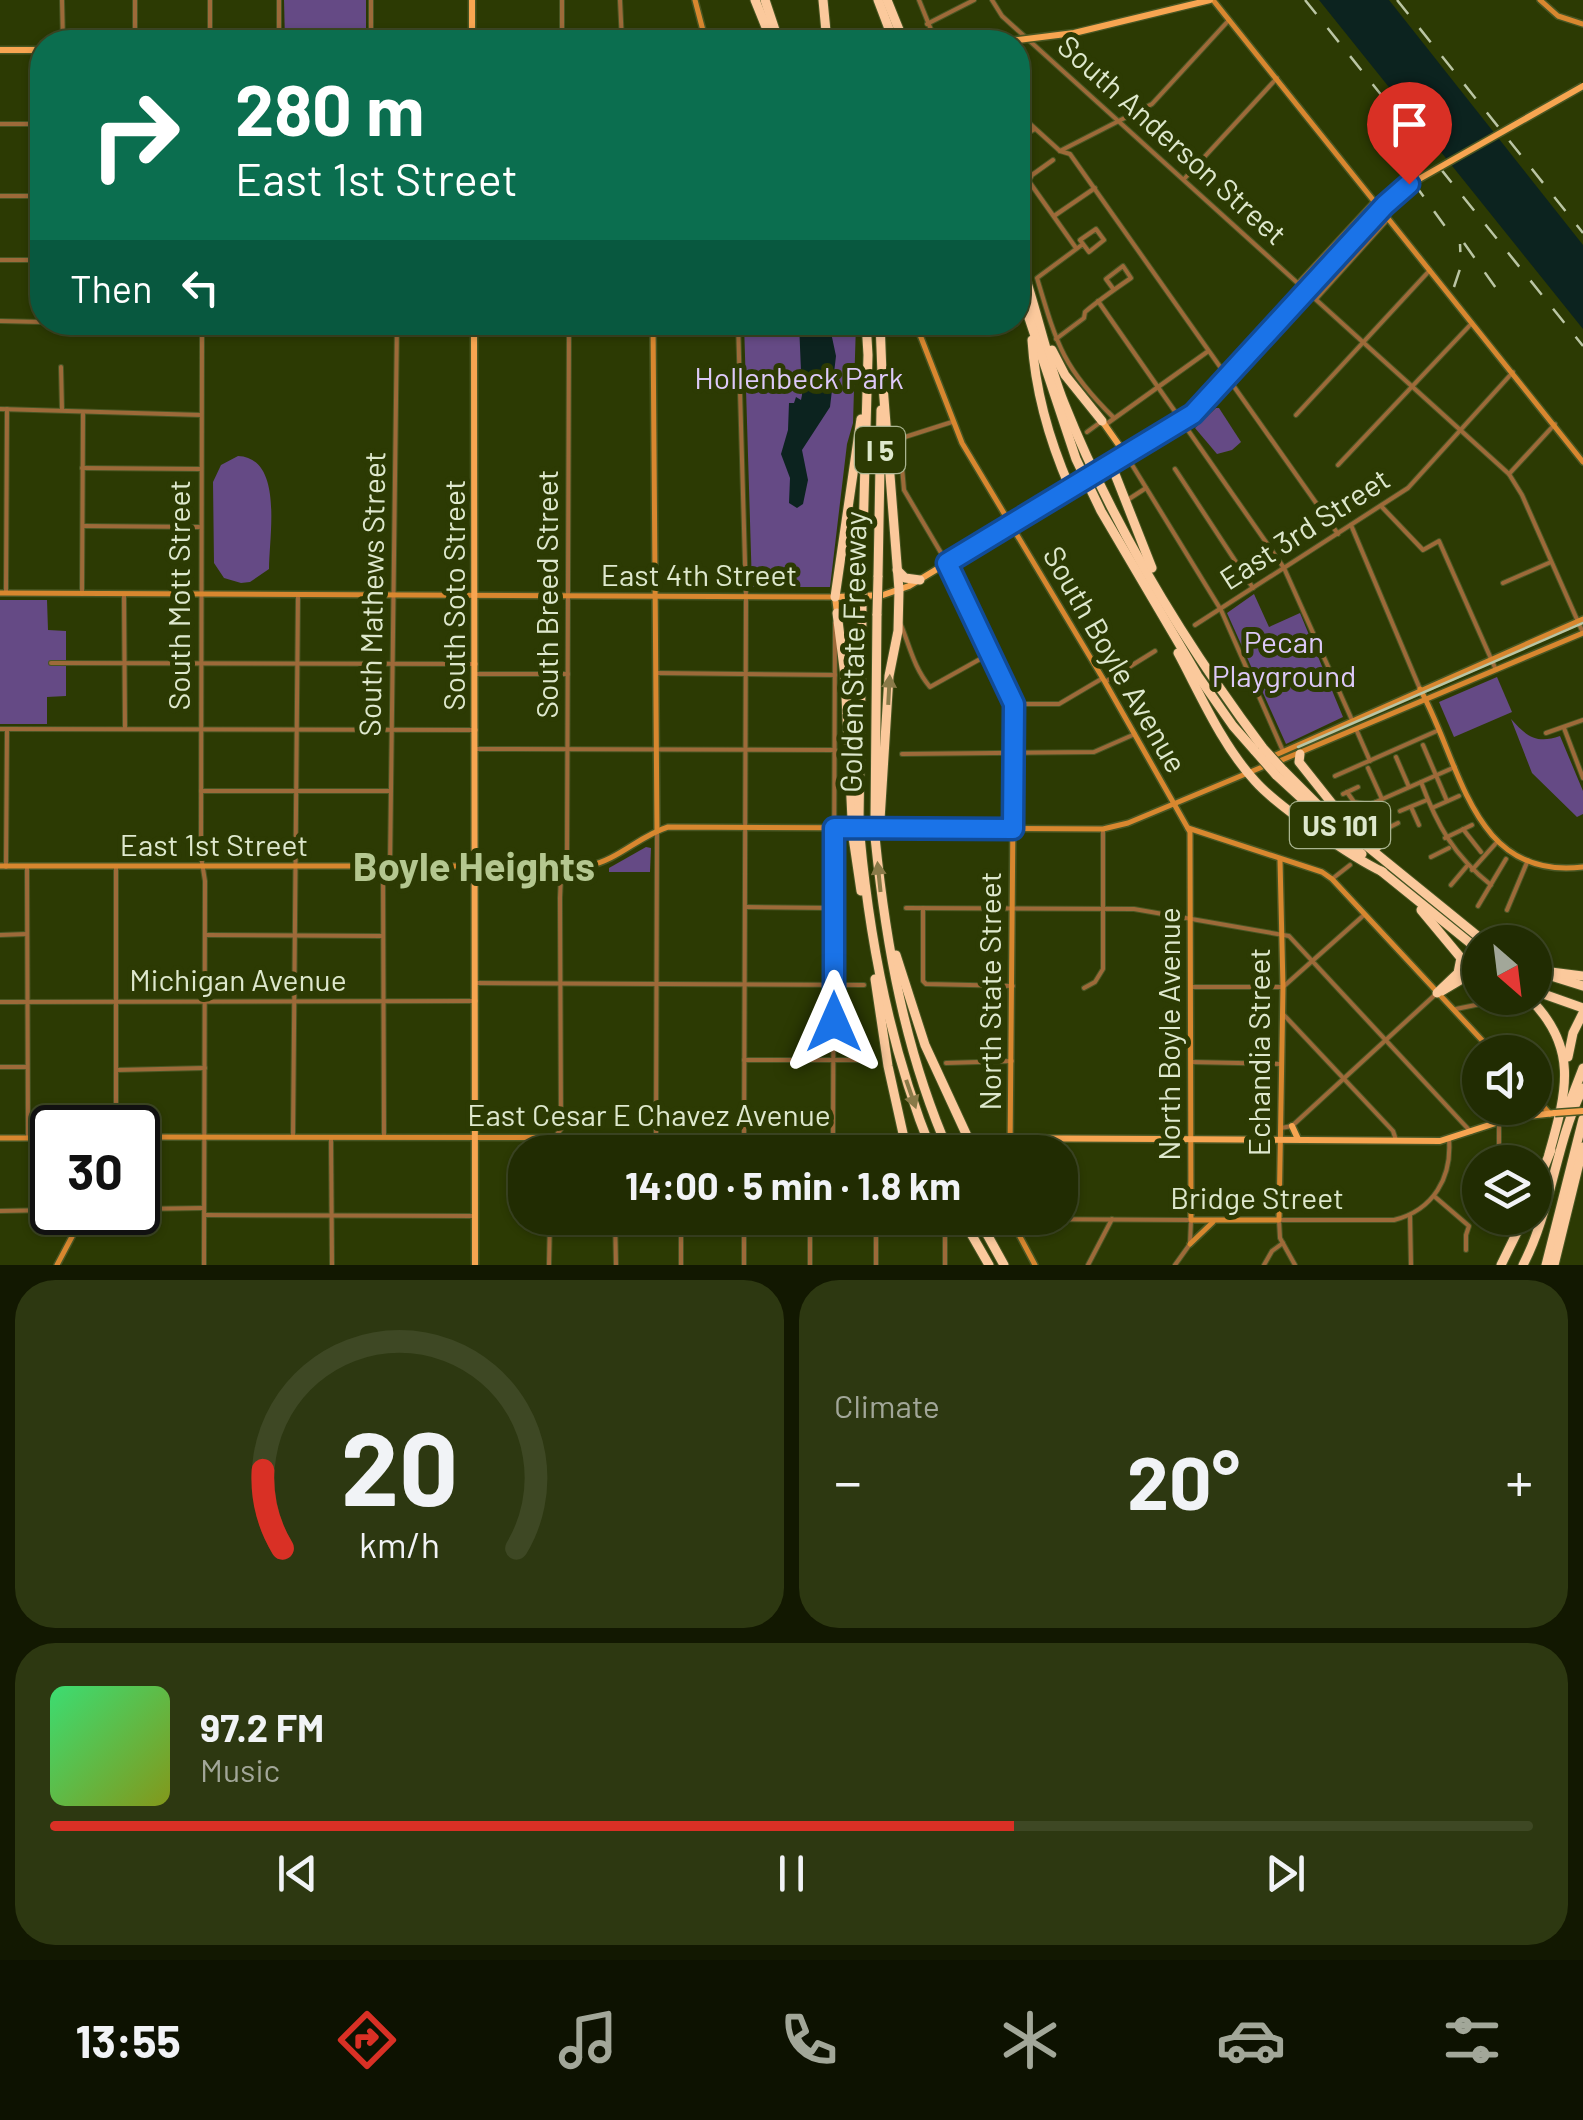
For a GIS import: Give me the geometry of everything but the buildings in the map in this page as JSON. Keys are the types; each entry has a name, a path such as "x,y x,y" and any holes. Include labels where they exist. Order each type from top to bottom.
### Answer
{"highway":[{"path":"754,0 770,30"},
{"path":"766,0 773,30"},
{"path":"823,0 827,30"},
{"path":"878,0 889,30"},
{"path":"887,0 899,30"},
{"path":"1030,287 1065,376 1104,423"},
{"name":"US 101","path":"1030,292 1061,397 1110,506 1192,651 1259,750"},
{"name":"US 101","path":"1030,324 1076,460 1101,511 1232,726 1383,872 1462,939"},
{"path":"1031,327 1038,388 1055,452 1073,487"},
{"name":"Golden State Freeway","path":"866,335 857,836 876,966 899,1059 926,1135"},
{"name":"Golden State Freeway","path":"881,335 877,839 882,909 914,1057 943,1135"},
{"path":"878,820 899,590 882,372"},
{"path":"835,596 859,426 866,407"},
{"path":"1108,466 1159,590"},
{"path":"897,570 904,578 920,580"},
{"path":"837,613 856,819"},
{"path":"1174,634 1178,654 1247,772 1284,806 1383,872"},
{"path":"1300,754 1300,764 1334,806 1402,875"},
{"name":"US 101","path":"1279,772 1463,925"},
{"path":"1411,895 1461,958 1458,973 1437,993"},
{"path":"882,909 909,1002 967,1135"},
{"path":"876,966 875,987 884,1047 903,1135"},
{"path":"1552,972 1583,976"},
{"path":"1552,975 1583,986"},
{"path":"1437,993 1462,979"},
{"path":"1551,1145 1567,1079 1568,1048 1580,1009 1552,998"},
{"path":"1544,1015 1558,1037 1567,1079"},
{"path":"1552,1146 1583,1068"},
{"path":"1524,1264 1543,1220 1567,1127 1583,1088"},
{"path":"1550,1265 1583,1119"},
{"path":"1550,1265 1583,1147"},
{"path":"972,1235 988,1265"},
{"path":"988,1235 1006,1265"},
{"path":"1501,1265 1516,1235"}],"main road":[{"path":"472,0 472,30"},
{"path":"695,0 703,30"},
{"path":"1030,38 1092,29 1212,0 1582,460"},
{"path":"1543,1 1558,16 1583,24"},
{"path":"0,50 30,50"},
{"name":"East 4th Street","path":"3,594 835,596 899,590 1182,422 1406,187 1583,86"},
{"name":"South Soto Street","path":"474,335 475,1265"},
{"path":"653,335 657,831"},
{"name":"South Boyle Avenue","path":"920,335 952,422 1174,802"},
{"path":"1104,423 1126,455"},
{"path":"947,563 1014,704"},
{"path":"835,596 837,613"},
{"name":"East 1st Street","path":"1247,772 1282,751 1580,620"},
{"name":"East 1st Street","path":"3,866 564,866 603,862 657,831 680,826 1103,829 1128,823 1247,772 1300,754 1583,633"},
{"path":"1420,690 1480,822 1498,842 1546,867 1583,867"},
{"name":"North State Street","path":"1011,1135 1014,704"},
{"name":"North Boyle Avenue","path":"1174,802 1192,840 1191,1220"},
{"path":"1188,828 1322,872 1332,879 1476,1035"},
{"name":"Echandia Street","path":"1280,860 1280,1220"},
{"name":"East Cesar E Chavez Avenue","path":"1552,1113 1583,1111"},
{"name":"East Cesar E Chavez Avenue","path":"1078,1139 1449,1139 1490,1125"},
{"path":"1292,1126 1298,1140"},
{"name":"East Cesar E Chavez Avenue","path":"160,1138 508,1136"},
{"path":"0,1138 28,1138"},
{"name":"Bridge Street","path":"1191,1220 1280,1220"},
{"path":"1190,1244 1215,1220"},
{"path":"58,1265 73,1235"},
{"path":"1019,1235 1035,1265"}],"street":[{"path":"62,0 62,30"},
{"path":"135,0 135,30"},
{"path":"210,0 210,30"},
{"path":"279,0 279,30"},
{"path":"371,30 372,0"},
{"path":"562,0 562,30"},
{"path":"620,0 621,30"},
{"path":"919,0 930,30"},
{"path":"927,24 974,0"},
{"name":"South Anderson Street","path":"992,0 1018,30"},
{"path":"1060,152 1152,104 1229,20"},
{"name":"South Anderson Street","path":"1030,40 1509,474 1522,494 1583,633"},
{"path":"1184,179 1277,78"},
{"path":"0,124 30,124"},
{"path":"1030,125 1060,152 1070,154 1338,534"},
{"path":"1030,132 1035,129"},
{"path":"1030,178 1053,160"},
{"path":"1030,183 1076,248"},
{"path":"1054,216 1095,188"},
{"path":"0,196 30,196"},
{"path":"1298,282 1374,201"},
{"path":"1316,299 1388,219"},
{"path":"1096,229 1104,240 1088,252 1083,244 1080,240 1096,229"},
{"path":"1083,244 1037,278 1056,340 1074,376 1114,418"},
{"path":"0,260 30,260"},
{"path":"1056,340 1084,318 1084,312 1131,278 1123,266 1106,279 1114,290"},
{"path":"1296,415 1430,270"},
{"path":"1098,302 1284,568 1352,720"},
{"path":"0,322 30,322"},
{"path":"1338,465 1472,323"},
{"name":"South Mott Street","path":"202,335 199,527 205,935 204,1265"},
{"name":"South Mathews Street","path":"384,1137 382,936 396,585 397,335"},
{"name":"South Breed Street","path":"557,1135 561,1129 561,875 567,858 569,335"},
{"path":"738,335 746,596 744,1135"},
{"path":"1087,432 1114,418 1209,350"},
{"path":"61,367 62,410"},
{"name":"East 3rd Street","path":"1195,625 1408,488 1513,372"},
{"path":"0,409 201,415"},
{"path":"3,594 7,409"},
{"path":"82,594 83,413"},
{"path":"947,563 904,490 901,440 952,422"},
{"path":"1509,474 1556,424"},
{"path":"1126,455 1221,610 1282,751"},
{"path":"82,468 200,469"},
{"path":"1174,469 1253,588"},
{"path":"1130,498 1146,488"},
{"path":"1381,506 1423,550 1438,541 1496,670"},
{"path":"1351,525 1420,690"},
{"path":"83,526 199,527"},
{"path":"1503,583 1551,562"},
{"path":"124,594 125,728"},
{"path":"293,1137 298,594"},
{"path":"833,1135 837,613"},
{"path":"898,619 907,651 930,687 990,652"},
{"path":"1014,704 1060,704 1154,651"},
{"path":"51,663 476,664"},
{"path":"656,673 835,675"},
{"path":"476,674 568,674"},
{"path":"1546,733 1583,720"},
{"path":"1564,728 1583,778"},
{"path":"3,866 4,729 476,730"},
{"path":"1356,729 1370,760"},
{"path":"1336,776 1439,730"},
{"path":"902,754 1094,752 1135,734"},
{"path":"1423,745 1448,802"},
{"path":"476,749 834,750"},
{"path":"1396,757 1409,787"},
{"path":"1358,787 1345,793 1354,802 1365,805 1455,767"},
{"path":"1368,768 1382,799"},
{"path":"1421,782 1444,838 1490,885"},
{"path":"201,790 390,791"},
{"path":"1431,809 1460,796"},
{"path":"1400,812 1428,800"},
{"path":"1376,802 1384,829 1398,823"},
{"path":"1411,807 1419,825"},
{"path":"1444,838 1472,825"},
{"path":"1084,988 1095,982 1103,969 1103,829"},
{"path":"1463,829 1481,852"},
{"path":"656,1135 657,831"},
{"path":"1451,884 1498,842"},
{"path":"1431,856 1451,848"},
{"path":"1478,906 1506,859"},
{"path":"1508,910 1528,860"},
{"path":"1332,879 1350,865"},
{"path":"27,866 28,1138"},
{"path":"116,867 116,1105"},
{"path":"745,908 833,908"},
{"path":"906,908 1148,910 1289,936 1472,1132"},
{"path":"922,908 926,984 1012,986"},
{"path":"1190,988 1283,987 1364,914"},
{"path":"0,935 27,934"},
{"path":"205,935 382,936"},
{"path":"476,983 864,985"},
{"path":"1281,1128 1292,1126 1437,993"},
{"name":"Michigan Avenue","path":"0,1002 476,1001"},
{"path":"1452,1010 1462,1008"},
{"path":"1282,1013 1393,1131 1396,1140"},
{"path":"744,1060 872,1060"},
{"path":"946,1062 1012,1060"},
{"path":"1191,1062 1281,1064"},
{"path":"0,1068 27,1068"},
{"path":"116,1070 205,1068"},
{"path":"331,1137 332,1265"},
{"path":"1411,1265 1410,1215 1434,1196 1450,1166 1449,1139"},
{"path":"1434,1196 1469,1226 1466,1250"},
{"path":"160,1209 204,1208"},
{"path":"0,1210 30,1210"},
{"name":"Bridge Street","path":"1280,1220 1394,1220 1410,1215"},
{"path":"204,1216 475,1216"},
{"name":"Bridge Street","path":"1078,1219 1191,1220"},
{"path":"1088,1265 1112,1219"},
{"name":"North Boyle Avenue","path":"1190,1244 1191,1220"},
{"name":"Echandia Street","path":"1280,1220 1282,1243 1295,1265"},
{"path":"550,1235 550,1265"},
{"path":"615,1235 616,1265"},
{"path":"681,1235 682,1265"},
{"path":"744,1235 744,1265"},
{"path":"810,1235 810,1265"},
{"path":"876,1235 876,1265"},
{"path":"944,1265 945,1235"},
{"path":"1264,1265 1282,1243"},
{"path":"1175,1265 1190,1244"}],"green space":[{"path":"284,0 366,0 366,30 285,30"},
{"name":"Hollenbeck Park","path":"744,335 856,335 853,423 847,444 830,587 752,587"},
{"path":"1216,408 1241,442 1232,450 1217,454 1195,428"},
{"path":"238,456 253,460 262,470 271,501 269,569 250,582 241,583 224,578 214,563 213,482 221,465"},
{"name":"Pecan Playground","path":"1254,594 1269,627 1300,613 1343,717 1286,744 1227,613"},
{"path":"0,600 47,600 48,630 66,631 66,696 47,697 47,724 0,724"},
{"path":"1497,677 1512,712 1454,737 1439,702"},
{"path":"1511,719 1533,737 1560,736 1583,791 1583,814 1577,817 1532,773"},
{"path":"646,847 651,848 650,872 609,872 609,868"}],"water":[{"path":"1319,0 1389,0 1583,245 1583,329"},
{"path":"800,335 832,335 836,356 830,407 802,450 808,480 803,504 797,508 789,503 790,478 781,454 788,430 789,403 794,403 796,397 801,400"}],"tram line":[{"path":"1298,747 1583,623"}],"railway":[{"path":"1305,0 1583,346"},
{"path":"1397,0 1583,233"},
{"path":"1413,182 1452,236"},
{"path":"1464,243 1505,301"},
{"path":"1454,287 1461,266 1460,244"}],"district":[{"name":"Boyle Heights","path":"474,865"}],"route":[{"path":"834,1022 834,828 1013,829 1014,704 947,563 1187,419 1385,205 1409,184"}]}
